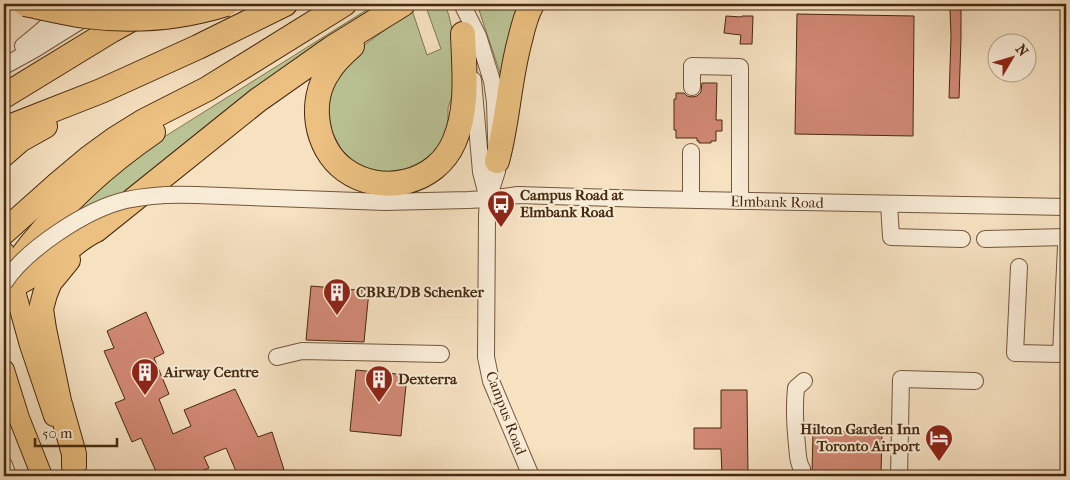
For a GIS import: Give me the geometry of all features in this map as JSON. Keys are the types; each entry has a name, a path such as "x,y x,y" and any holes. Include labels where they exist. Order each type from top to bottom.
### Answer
{"highway":[{"path":"25,4 84,16 127,19 187,14 226,4"},
{"path":"4,96 112,30 159,4"},
{"path":"8,143 101,91 198,47 285,4"},
{"path":"4,232 89,158 115,139 144,121 207,89 344,4"},
{"path":"497,161 502,143 517,49 525,20 532,4"},
{"path":"7,276 33,275 85,235 96,230 258,100 332,48 393,10"},
{"path":"393,10 342,54 329,70 321,88 317,106 320,135 331,156 345,170 358,177 373,182 395,184 420,178 438,165 451,150 464,106 463,34"},
{"path":"7,276 42,230 79,191 108,165 154,132 207,89"},
{"path":"4,248 43,197"},
{"path":"76,471 74,454 59,401 41,309 50,282 67,261 90,241 96,230"}],"main road":[{"path":"7,276 38,373 76,471"},
{"path":"4,370 19,418 42,476"}],"street":[{"path":"4,60 37,35 60,11 62,4"},
{"path":"4,66 107,4"},
{"name":"Campus Road","path":"458,4 473,80 481,172 488,199 486,357 491,381 531,476"},
{"name":"Campus Road","path":"462,4 478,36 492,81 495,102 497,171 488,199"},
{"path":"692,87 692,66 740,67 740,201"},
{"path":"691,152 691,199"},
{"name":"Elmbank Road","path":"7,276 48,239 79,219 115,203 148,196 177,194 385,202 488,199 518,195 1066,207"},
{"path":"889,204 891,237 962,239"},
{"path":"985,239 1066,237"},
{"path":"1019,267 1015,353 1061,354 1066,246"},
{"path":"277,357 302,351 441,354"},
{"path":"901,475 901,379 975,381"},
{"path":"800,443 794,404 796,388 804,381"},
{"path":"802,472 799,464 800,443 804,423"},
{"path":"4,465 8,476"}],"green space":[{"path":"376,4 386,4 128,193 72,215 100,184 145,149"},
{"path":"425,4 445,4 454,37 455,87 448,108 448,126 439,147 426,160 409,169 390,173 372,170 354,162 341,149 332,132 328,113 330,95 342,69 363,46 412,10 427,55 441,49"},
{"path":"477,4 522,4 502,79"}],"building":[{"path":"950,9 961,10 959,98 949,98"},
{"path":"797,14 914,16 913,136 795,134"},
{"path":"726,16 753,16 752,44 740,44 741,35 724,33"},
{"path":"702,83 717,83 716,120 722,120 722,131 716,131 716,141 711,141 711,143 699,143 697,138 676,138 676,130 674,130 674,99 676,99 676,93 684,93 692,97 697,96 701,92"},
{"name":"CBRE/DB Schenker","path":"311,286 369,291 364,342 306,340"},
{"name":"Airway Centre","path":"146,312 164,353 154,358 169,394 159,399 173,434 191,426 184,410 235,389 258,437 272,432 286,476 238,476 226,448 204,457 209,468 191,476 158,476 141,438 132,442 115,403 125,399 104,351 114,348 107,331"},
{"name":"Dexterra","path":"356,370 407,375 401,436 350,431"},
{"path":"721,390 747,390 748,476 722,476 721,449 694,449 694,428 721,428"},
{"path":"813,431 882,433 881,474 856,473 856,476 838,476 838,473 812,473"}],"place":[{"name":"Campus Road at Elmbank Road","path":"501,228"},
{"name":"CBRE/DB Schenker","path":"337,316"},
{"name":"Airway Centre","path":"145,396"},
{"name":"Dexterra","path":"379,403"},
{"name":"Hilton Garden Inn Toronto Airport","path":"939,462"}]}
